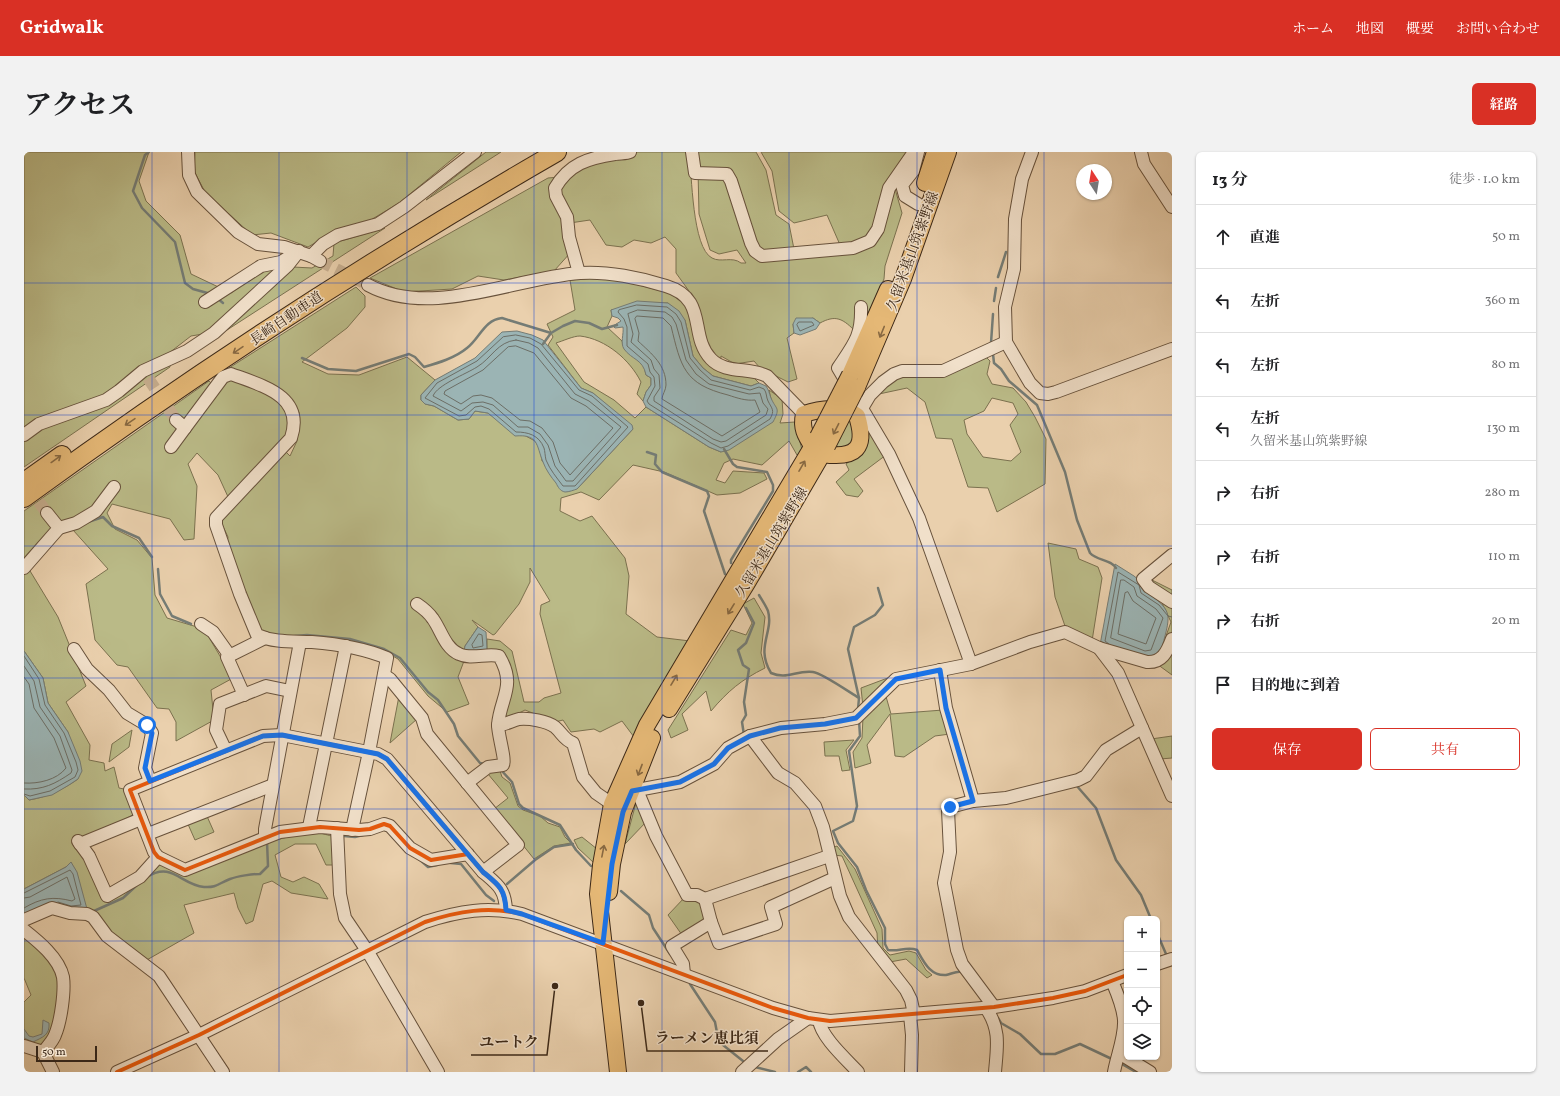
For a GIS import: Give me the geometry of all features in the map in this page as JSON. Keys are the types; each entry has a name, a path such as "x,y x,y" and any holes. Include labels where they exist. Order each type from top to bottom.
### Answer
{"highway":[{"name":"長崎自動車道","path":"24,482 93,432 305,290 533,152"},
{"name":"長崎自動車道","path":"24,498 100,442 312,300 464,206 557,152"}],"main road":[{"name":"久留米基山筑紫野線","path":"853,381 896,270 936,152"},
{"name":"久留米基山筑紫野線","path":"603,937 612,864 623,812 634,791 654,733 747,583 853,381 903,279 948,152"},
{"path":"825,409 859,413 862,436 860,445 853,453 844,456 820,446 804,431 802,423 804,414 825,409"},
{"name":"久留米基山筑紫野線","path":"618,1072 598,894 600,864 612,804 647,725 820,446"}],"street":[{"path":"188,152 189,175 194,188 204,200 238,232 258,244 284,247 316,258 323,244 338,236 378,224 404,207 475,152"},
{"path":"579,273 569,237 567,217 556,196 555,188 569,169 575,165 615,153 630,152"},
{"path":"692,152 695,173 727,174 732,181 751,243 755,251 762,256 852,248 870,241 881,223 889,188 914,152"},
{"path":"918,152 913,171 902,185 905,196 918,204"},
{"path":"1032,152 1022,179 1015,219 1014,269 1005,307 1006,342 1030,383 1040,393 1048,394 1172,349"},
{"path":"1141,152 1144,164 1172,207"},
{"path":"204,302 261,266 282,262 298,251"},
{"path":"24,435 39,424 106,400 145,374 155,364 177,357 214,333 288,265 298,251"},
{"path":"368,285 380,292 393,296 422,298 448,297 579,273 610,273 659,284 680,291 689,299 704,348 710,358 719,365 728,368 759,372 767,376 804,414"},
{"path":"861,307 862,322 860,333 838,368 859,413 888,454 919,518 971,664"},
{"path":"859,413 870,395 883,382 894,374 902,371 943,371 1006,342"},
{"path":"171,447 180,424 228,374 269,388 288,402 294,412 295,427 291,438 216,518 216,525 223,541 224,553 257,635 265,638 346,646 373,652 387,658 352,830"},
{"path":"24,568 59,528 76,523 96,512 114,487"},
{"path":"47,514 59,528"},
{"path":"1172,555 1143,579 1149,586 1172,602"},
{"path":"417,604 433,619 452,649 460,655 472,656 491,654 499,656 504,665 508,688 498,725 505,762 503,765 492,766 467,783"},
{"path":"201,624 213,632 230,656"},
{"path":"835,878 771,907 776,924 719,943 705,900 697,895 687,895 634,791 680,782 714,764 728,748 750,736 780,728 825,724 859,715 896,679 971,664 1030,642 1064,632 1099,648 1147,662 1153,662 1166,653 1172,640"},
{"path":"244,695 227,657 265,638"},
{"path":"265,837 265,829 300,642"},
{"path":"309,827 346,646"},
{"path":"1099,648 1118,673 1172,796"},
{"path":"74,649 87,668 109,690 127,713 147,725 152,733 145,768 150,781"},
{"path":"940,670 946,708 973,801"},
{"path":"384,675 390,679 422,718 427,734 518,845 483,872"},
{"path":"226,751 216,730 220,704 266,686 290,691"},
{"path":"498,725 504,725 520,719 537,720 554,726 567,741 573,743 583,777 596,793 612,804"},
{"path":"995,1072 998,1036 990,1007 962,964 957,950 944,883 950,852 948,810 950,807 973,801 1006,798 1078,780 1086,776 1106,750 1142,728"},
{"path":"468,854 431,860 410,848 390,826 384,824 370,829 352,830 309,827 280,832 265,837 185,870 158,857 154,852 130,790 263,736 282,735 369,752 387,759 468,854 483,872 503,891 506,910"},
{"path":"750,736 778,773 795,783 815,806 823,827 835,878 849,917 906,990 911,1000 912,1072"},
{"path":"148,834 273,785"},
{"path":"141,818 79,843 89,856 103,884 107,896 140,877 158,857"},
{"path":"337,828 340,894 345,918 368,952 438,1072"},
{"path":"705,900 829,856"},
{"path":"24,920 52,908 70,913 87,914 93,917 107,936 159,976 182,1013 199,1035 223,1072"},
{"path":"116,1072 199,1035 368,952 425,922 447,915 485,909 506,910 603,937 684,974 773,1008 814,1019 841,1021 990,1007 1085,991 1124,976"},
{"path":"684,974 683,964 672,946 711,922"},
{"path":"24,930 44,947 55,961 63,976 61,1010 55,1036 43,1052"},
{"path":"1160,963 1172,959"},
{"path":"1112,981 1120,999 1124,1020 1116,1062 1150,1072"},
{"path":"742,1072 778,1039 814,1019"},
{"path":"814,1019 838,1051 858,1072"},
{"path":"24,1046 43,1052 53,1072"}],"green space":[{"path":"24,152 149,152 139,181 146,201 180,235 191,274 231,293 264,269 293,267 312,268 333,256 334,243 385,228 227,330 191,336 169,353 170,367 24,467"},
{"path":"195,152 461,152 399,203 369,221 339,229 308,247 271,233 252,235 205,192 194,171"},
{"path":"486,152 501,152 426,200"},
{"path":"619,152 689,152 694,210 700,240 705,251 715,259 734,260 741,263 746,263 737,250 719,254 710,250 699,214 698,170 695,152 756,152 766,170 776,215 789,224 794,249 760,251 746,248 759,259 844,254 827,215 794,223 779,211 772,171 761,152 909,152 891,175 902,213 885,266 884,279 863,327 854,330 842,320 838,319 830,319 820,323 813,318 793,324 794,333 787,338 797,379 788,382 760,368 754,361 735,364 721,356 720,371 753,377 759,383 751,386 713,376 703,368 693,356 685,320 668,303 656,303 611,310 612,316 607,327 622,341 624,348 644,366 646,375 651,378 651,385 646,392 643,401 637,394 641,382 636,374 624,359 608,346 599,341 580,336 556,343 584,382 614,400 635,418 646,407 709,447 721,452 771,399 769,390 782,399 783,414 780,423 795,422 802,450 797,455 789,441 762,465 733,459 724,463 716,480 725,483 733,471 764,473 767,479 740,493 717,495 664,472 633,465 599,500 581,492 561,498 560,511 580,521 592,516 625,558 629,576 626,614 657,637 690,641 634,737 622,721 600,732 594,729 571,732 563,720 555,722 525,710 507,719 502,714 507,665 487,651 487,639 500,641 512,651 524,702 539,702 544,698 561,693 540,614 541,605 550,601 530,568 530,582 519,604 495,634 493,635 472,620 478,627 465,646 464,661 458,677 469,704 447,712 428,696 398,659 384,651 259,633 226,551 228,537 220,520 285,451 290,456 297,441 299,412 275,387 229,368 356,287 365,296 365,307 347,328 302,362 328,374 359,375 407,357 435,380 421,395 421,400 425,404 434,406 458,420 469,419 475,411 488,413 500,422 535,441 540,449 542,461 577,489 633,429 593,393 581,388 548,345 553,337 547,324 575,310 570,280 608,277 669,293 683,302 689,291 676,273 676,249 665,237 651,243 634,240 622,247 606,245 590,220 563,224 571,252 554,271 504,280 478,276 452,289 404,292 370,278 548,178 571,176 586,165"},
{"path":"985,356 990,361 987,374 992,384 1013,388 1026,402 1046,439 1045,484 997,512 988,488 968,487 952,439 936,438 925,402 907,388 879,394 886,385 905,375","holes":["992,398 1013,403 1018,414 1010,425 1021,452 1011,461 983,457 967,434 964,420 984,411"]},
{"path":"231,378 260,389 279,401 286,408 290,416 291,427 287,437 229,499 218,475 197,453 188,464 197,486 194,539 184,540 170,519 112,504 107,513 115,529 137,540 152,558 155,595 167,618 204,629 233,678 211,690 214,720 176,741 176,722 169,709 157,708 128,667 117,665 95,640 86,584 108,569 64,520 24,560 24,511 209,381 219,391"},
{"path":"849,416 856,423 852,448 841,450 835,444"},
{"path":"864,422 886,455 854,479 863,491 858,497 846,495 836,482 849,470 846,464 863,451"},
{"path":"1048,543 1076,549 1079,559 1098,567 1102,578 1092,641 1066,629 1055,597"},
{"path":"24,561 58,617 86,686 66,702 90,745 89,760 104,763 105,771 114,767 119,788 124,789 134,813 131,816 74,845 85,856 105,901 156,864 162,863 187,874 266,843 282,838 316,833 332,836 335,865 326,865 316,844 295,844 275,855 281,877 293,882 304,877 319,884 328,899 291,893 272,881 263,884 253,921 246,924 238,908 234,893 184,905 194,933 145,961 109,936 87,910 71,862 66,867 24,889 24,795 29,800 42,797 60,790 78,779 68,732 48,703 43,678 24,651"},
{"path":"1152,580 1172,590 1172,675 1157,664 1164,649 1162,647 1171,622 1161,601 1143,589"},
{"path":"754,598 765,617 761,653 765,668 735,686 711,711 706,691 682,714 688,730 671,738 668,730 731,630 746,635 752,623 743,604"},
{"path":"893,676 863,707 861,688"},
{"path":"885,693 891,714 943,710 950,734 935,736 904,757 895,756 890,714 867,745 871,763 855,768 853,752 862,738 863,717"},
{"path":"399,696 417,719 390,743"},
{"path":"132,730 129,747 109,762 112,744"},
{"path":"1172,736 1172,758 1160,759 1151,739"},
{"path":"854,740 846,750 850,770 842,771 839,756 825,756 824,742"},
{"path":"493,770 500,771 502,777 510,783 518,806 523,810 540,816 548,823 560,827 565,837 571,843 554,846 534,859 494,809 508,798 488,774"},
{"path":"637,799 647,821 625,844"},
{"path":"206,814 214,832 195,840 187,822"},
{"path":"582,837 597,849 594,863 578,848 574,840"},
{"path":"837,846 855,869 882,929 883,948 890,955 909,951 916,953 926,970 932,975 927,978 906,959 890,962 878,950 877,933 842,856 834,855 832,848"},
{"path":"685,897 701,901 707,919 682,935 668,915"},
{"path":"24,933 42,948 60,975 56,1022 49,1039 38,1046 24,1043 24,1002 31,995 24,978"}],"water":[{"path":"637,301 668,303 679,311 685,320 693,356 703,368 713,376 751,386 759,383 766,386 777,409 777,414 773,422 729,450 721,452 709,447 646,407 643,401 646,392 651,385 651,378 646,375 645,370 640,363 624,349 622,344 623,327 615,328 613,326 621,321 612,316 611,310"},
{"path":"796,318 813,318 820,323 816,329 800,335 794,333 793,324"},
{"path":"517,331 543,340 581,388 593,393 632,425 633,429 577,489 565,492 560,490 550,476 533,439 523,436 515,436 488,413 475,411 469,419 458,420 434,406 425,404 421,400 421,395 435,380 475,358 502,332"},
{"path":"1115,564 1145,585 1143,589 1160,602 1167,613 1167,626 1162,647 1164,649 1154,659 1100,645"},
{"path":"478,627 486,632 487,651 464,651 465,646"},
{"path":"24,651 43,678 48,703 68,732 80,761 82,771 78,779 52,795 29,800 24,795"},
{"path":"71,862 77,872 87,909 70,910 24,918 24,889 66,867"},
{"path":"43,1020 49,1023 47,1033 45,1035 33,1042 24,1038 24,1029 29,1036 33,1037 42,1034"}],"waterway":[{"path":"149,152 145,155 133,191 142,208 175,242 185,283 193,289 211,294"},
{"path":"998,277 1006,252"},
{"path":"994,301 996,288"},
{"path":"217,298 223,303"},
{"path":"991,343 993,314"},
{"path":"302,358 328,369 356,371 409,354 415,357 424,367 446,360 462,352 486,326 496,319 502,318 551,333 575,321 589,323 602,329 617,325"},
{"path":"543,344 551,333"},
{"path":"993,354 994,363 1001,369 1009,381 1037,405 1065,472 1077,520 1090,553 1093,556 1111,563 1116,568"},
{"path":"724,449 733,464 737,467 767,472 773,485 773,491 731,560 731,563"},
{"path":"647,452 656,455 655,464 662,472 707,491 709,496 704,511 725,574"},
{"path":"88,522 103,517 112,526 139,538 152,557"},
{"path":"158,569 160,594 172,616 191,624"},
{"path":"859,698 848,649 854,627 875,615 883,605 878,588"},
{"path":"759,595 768,611 769,626 765,655 771,673 782,676 802,672 817,673 859,698 858,709"},
{"path":"744,735 742,722 746,715 744,702 749,669 743,665 738,650 746,643 754,623 746,608"},
{"path":"295,636 307,635 350,639 384,649 400,658 428,692 438,700 454,724 458,736 480,763 485,764"},
{"path":"859,720 860,736 849,751 857,806 853,821 833,831 838,843 857,867 866,890 885,928 885,944 888,950 917,950 928,967 940,975 961,972"},
{"path":"501,770 512,782 519,804 523,808 560,825 576,850 591,866"},
{"path":"1076,785 1096,808 1116,860 1141,895 1150,916"},
{"path":"344,836 355,837 363,835"},
{"path":"147,877 156,873 170,873 196,885 208,887 215,886 237,877 260,874 268,866 267,842"},
{"path":"507,884 535,860 554,847 573,844"},
{"path":"419,859 428,867 437,865"},
{"path":"451,863 461,864 486,895 494,901"},
{"path":"94,911 123,898 137,885"},
{"path":"621,891 649,915 653,928 670,954"},
{"path":"1160,940 1166,954"},
{"path":"690,984 715,1022 718,1038 723,1045 743,1061"},
{"path":"998,1018 1001,1023 1020,1034 1041,1054 1055,1054 1080,1044 1114,1060"},
{"path":"1120,1063 1136,1072"},
{"path":"755,1067 775,1072"},
{"path":"798,1072 806,1067 811,1072"}],"tunnel":[{"path":"320,261 368,285"},
{"path":"148,378 176,420"},
{"path":"28,487 47,513"}],"cycle path":[{"path":"468,854 431,860 410,848 390,826 384,824 370,829 359,830 320,827 280,832 185,870 158,857 154,852 130,790 263,736 282,735 378,754 387,759 483,872 500,888 504,897 506,910"},
{"path":"117,1072 199,1035 425,922 450,915 474,911 497,910 522,914 773,1008 808,1018 830,1021 994,1007 1053,998 1085,991 1124,976"}],"place":[{"name":"ユートク","path":"555,986"},
{"name":"ラーメン恵比須","path":"641,1003"}],"route":[{"path":"147,725 152,733 145,768 150,781 263,736 275,734 378,754 387,759 483,872 499,886 503,891 506,910 522,914 603,943 603,931 612,864 623,812 632,791 680,782 693,773 714,764 728,748 750,736 797,725 825,724 856,718 896,679 940,670 946,708 973,801 950,807"}]}
